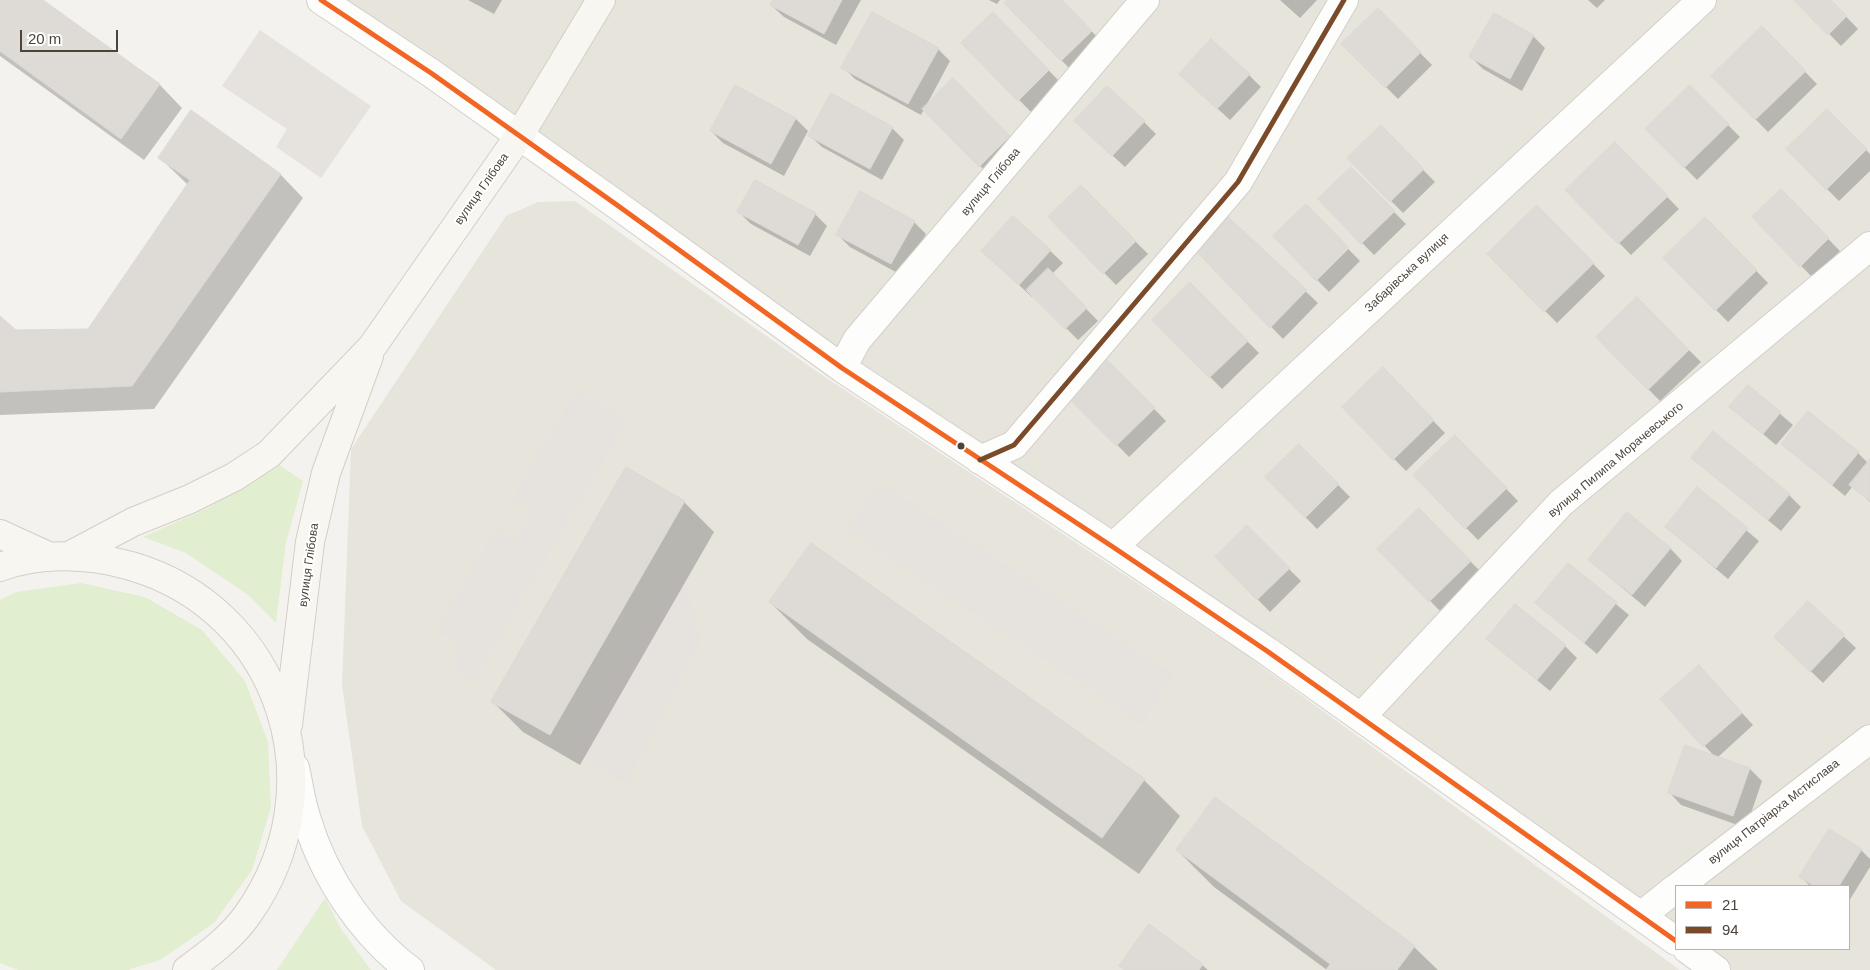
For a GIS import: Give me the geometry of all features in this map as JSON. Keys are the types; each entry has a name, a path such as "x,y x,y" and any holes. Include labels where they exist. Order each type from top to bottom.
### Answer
{"main road":[{"name":"вулиця Глібова","path":"59,557 234,477 269,454 372,347 519,136 602,0"},
{"name":"вулиця Глібова","path":"289,741 310,542 326,473 372,347"},
{"path":"0,534 59,557"},
{"path":"0,567 59,557 112,561 153,573 198,598 224,620 252,652 274,690 289,741 292,794 286,837 270,878 247,916 218,947 187,970"}],"street":[{"path":"321,0 431,73 842,368 1113,547 1361,717 1675,940"},
{"name":"вулиця Глібова","path":"842,368 857,340 1145,0"},
{"path":"980,460 1014,445 1238,182 1344,0"},
{"name":"Забарівська вулиця","path":"1113,547 1702,0"},
{"name":"вулиця Пилипа Морачевського","path":"1361,717 1562,504 1870,246"},
{"name":"вулиця Патріарха Мстислава","path":"1680,885 1870,739"},
{"path":"289,741 307,821 327,868 359,921 410,970"},
{"name":"вулиця Патріарха Мстислава","path":"1641,916 1675,889"},
{"path":"1688,950 1716,970"}],"shaded area":[{"path":"321,0 1870,0 1870,970 1716,970 1688,950 1850,950 1850,885 1675,885 1675,940"},
{"path":"260,30 371,106 321,178 276,147 287,129 222,86"},
{"path":"575,201 816,371 1243,653 1680,970 496,970 401,901 362,826 342,685 351,449 506,216 538,202"},
{"path":"577,390 628,420 473,681 451,667 463,647 436,631 496,529 516,541 534,512 513,498"},
{"path":"879,482 1174,675 1142,724 847,530"},
{"path":"682,567 701,640 626,784 570,749"}],"green space":[{"path":"278,464 303,481 286,543 276,623 248,595 186,553 143,537 208,508"},
{"path":"81,583 145,597 202,630 245,681 268,742 271,807 252,870 214,923 160,960 127,970 18,970 0,963 0,600 16,592"},
{"path":"325,898 341,929 371,970 277,970"}],"building":[{"path":"0,0 43,0 160,84 121,139 0,51"},
{"path":"773,0 842,0 824,34 770,5"},
{"path":"1008,0 1062,0 1092,31 1061,61 1004,3"},
{"path":"1794,0 1831,0 1847,16 1828,35"},
{"path":"1378,8 1421,52 1385,88 1341,44"},
{"path":"872,12 939,48 908,104 841,68"},
{"path":"993,12 1049,70 1018,101 961,43"},
{"path":"1494,13 1534,35 1510,79 1469,57"},
{"path":"1762,26 1806,71 1755,120 1711,76"},
{"path":"1211,39 1250,74 1217,109 1179,74"},
{"path":"953,78 1010,136 979,167 922,109"},
{"path":"735,85 796,118 771,164 710,131"},
{"path":"1690,85 1729,124 1684,168 1645,129"},
{"path":"1107,86 1145,121 1112,156 1074,121"},
{"path":"831,93 893,127 870,169 808,136"},
{"path":"1827,109 1867,149 1826,190 1786,149"},
{"path":"191,110 281,174 132,386 0,392 0,316 16,330 88,329 190,180 158,158"},
{"path":"1381,125 1424,169 1390,202 1347,158"},
{"path":"1615,142 1668,196 1618,244 1565,190"},
{"path":"1351,167 1395,211 1361,244 1318,199"},
{"path":"755,180 816,213 798,245 737,212"},
{"path":"1081,185 1136,241 1103,274 1048,217"},
{"path":"1781,189 1829,238 1800,267 1752,217"},
{"path":"860,191 915,221 891,264 836,235"},
{"path":"1306,204 1349,248 1316,281 1273,236"},
{"path":"1537,205 1594,263 1544,312 1487,254"},
{"path":"1013,216 1051,250 1019,285 981,251"},
{"path":"1227,216 1307,290 1270,328 1196,251"},
{"path":"1705,217 1757,270 1715,311 1663,258"},
{"path":"1048,268 1087,308 1065,329 1026,290"},
{"path":"1190,282 1248,341 1209,378 1152,320"},
{"path":"1637,297 1689,350 1648,390 1596,337"},
{"path":"1107,360 1155,408 1116,446 1068,397"},
{"path":"1383,367 1434,420 1393,460 1342,407"},
{"path":"1748,385 1781,412 1763,434 1729,407"},
{"path":"1808,411 1859,452 1832,485 1781,444"},
{"path":"1713,431 1790,494 1768,520 1691,458"},
{"path":"1455,435 1507,488 1465,529 1413,475"},
{"path":"1299,444 1339,484 1305,518 1265,477"},
{"path":"1870,459 1870,501 1849,485"},
{"path":"626,467 685,501 550,735 491,702"},
{"path":"1697,487 1748,528 1716,568 1665,527"},
{"path":"1419,508 1471,561 1429,602 1377,549"},
{"path":"1627,512 1671,548 1632,595 1588,560"},
{"path":"1247,525 1290,568 1257,600 1215,557"},
{"path":"811,543 1145,779 1102,838 769,602"},
{"path":"1568,563 1617,602 1584,643 1535,603"},
{"path":"1808,601 1845,635 1810,672 1774,637"},
{"path":"1515,604 1566,645 1537,680 1486,639"},
{"path":"1699,665 1742,713 1703,747 1660,699"},
{"path":"1685,745 1750,768 1733,816 1668,793"},
{"path":"1215,797 1415,946 1397,970 1326,970 1330,964 1176,850"},
{"path":"1829,829 1862,849 1840,885 1812,885 1799,877"},
{"path":"1149,924 1203,964 1199,970 1124,970 1119,966"}],"transit line":[{"name":"21","path":"321,0 431,73 842,368 1267,651 1675,940"},
{"name":"94","path":"980,460 1014,445 1238,182 1344,0"}]}
